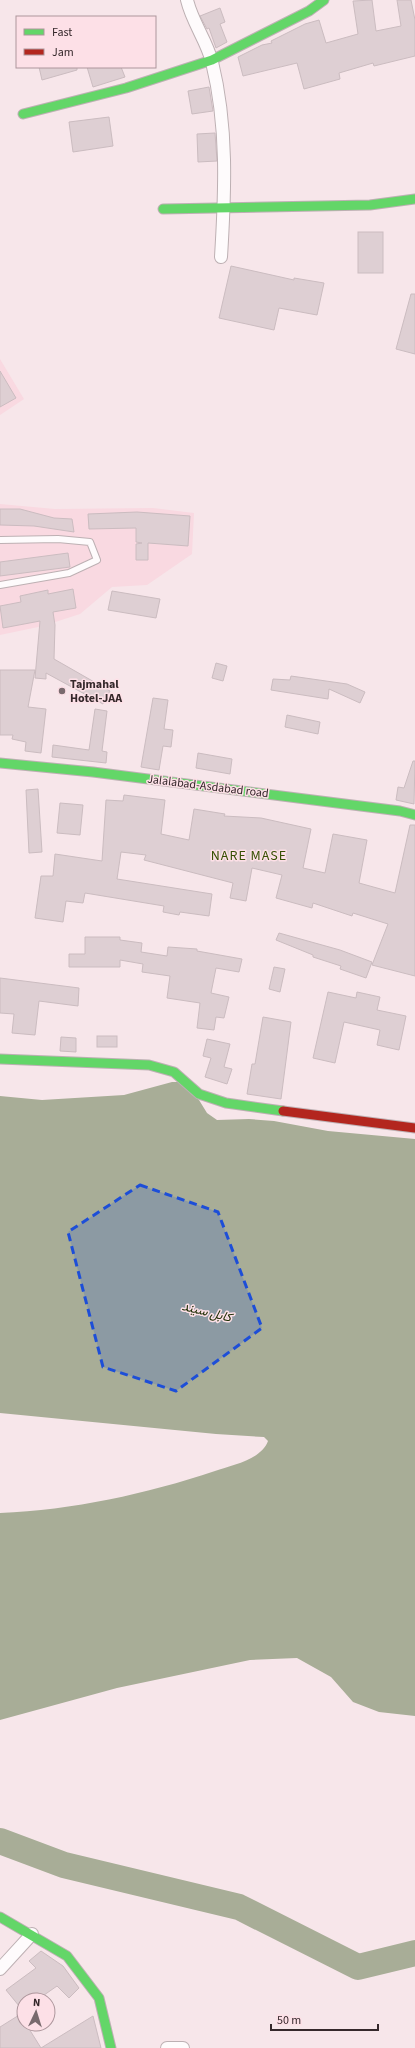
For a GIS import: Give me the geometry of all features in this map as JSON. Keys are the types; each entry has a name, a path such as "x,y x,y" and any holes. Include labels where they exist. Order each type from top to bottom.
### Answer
{"street":[{"path":"187,0 212,60 223,116 225,188 222,257"},
{"path":"24,114 126,88 212,60 309,11 324,0"},
{"path":"163,209 370,205 415,199"},
{"name":"Jalalabad-Asdabad road","path":"0,763 93,772 400,811 415,815"},
{"path":"0,1059 149,1066 174,1072 199,1094 226,1103 415,1128"},
{"path":"0,1917 32,1934 67,1956 99,1998 111,2048"},
{"path":"0,1969 32,1934"},
{"path":"167,2048 183,2048"}],"lane":[{"path":"0,540 58,539 90,542 98,560 69,573 0,585"}],"highlighted area":[{"path":"140,1185 218,1212 262,1328 176,1391 103,1367 68,1232"}],"shaded area":[{"path":"0,359 24,399 0,415"},
{"path":"0,504 55,509 153,508 194,513 192,554 147,585 112,587 80,614 43,626 0,635"}],"water":[{"name":"کابل سيند","path":"172,1082 179,1082 199,1100 207,1113 217,1120 249,1119 274,1121 328,1131 415,1139 415,1716 379,1712 353,1702 331,1677 297,1658 250,1660 117,1688 0,1720 0,1513 55,1508 109,1500 163,1487 245,1461 259,1453 268,1441 264,1437 216,1434 0,1413 0,1096 42,1100 124,1095"}],"building":[{"path":"372,0 376,31 401,26 397,0 411,0 415,20 415,56 374,66 373,63 339,73 340,79 304,89 297,63 243,76 238,57 262,45 272,43 271,41 305,24 319,20 326,43 358,34 353,1"},
{"path":"220,8 225,22 220,24 227,42 216,48 209,28 207,29 200,16"},
{"path":"39,68 77,68 77,70 42,80"},
{"path":"87,68 121,68 125,77 93,87"},
{"path":"209,87 213,111 192,114 188,91"},
{"path":"109,117 113,146 73,152 69,122"},
{"path":"215,133 217,161 198,162 197,134"},
{"path":"358,232 383,232 383,273 358,273"},
{"path":"231,266 294,280 294,278 324,283 317,315 279,308 274,330 219,318"},
{"path":"411,294 415,294 415,354 396,349"},
{"path":"0,371 16,398 0,407"},
{"path":"0,509 20,509 54,518 72,519 74,532 34,526 0,525"},
{"path":"137,512 190,516 188,546 148,543 148,560 136,560 136,544 142,543 136,542 136,528 89,529 88,514"},
{"path":"68,553 70,567 0,576 0,562"},
{"path":"73,589 76,608 53,612 55,625 54,659 110,691 103,704 46,673 46,679 35,678 40,621 3,628 0,606 21,602 20,596 48,590 48,594"},
{"path":"112,591 160,599 156,618 108,610"},
{"path":"216,663 227,666 223,681 212,678"},
{"path":"0,670 35,670 28,707 46,709 41,753 25,751 26,742 12,739 13,735 0,735"},
{"path":"291,676 347,684 365,692 360,703 329,689 328,699 271,690 273,679 290,680"},
{"path":"153,698 168,700 164,729 173,730 171,747 163,746 159,770 141,767"},
{"path":"95,709 107,711 102,751 107,752 106,763 52,757 53,745 89,750"},
{"path":"287,715 320,722 318,734 285,727"},
{"path":"198,753 232,759 230,774 196,768"},
{"path":"413,761 415,761 414,804 396,800 398,787 404,788"},
{"path":"38,789 42,852 29,853 26,790"},
{"path":"124,795 165,800 161,834 189,840 194,809 225,814 224,816 261,818 311,829 303,868 325,873 333,834 367,840 359,883 395,893 410,825 415,825 415,976 372,965 388,924 353,913 352,916 313,903 312,908 276,898 282,875 252,868 246,901 230,898 233,883 144,860 146,855 121,852 117,879 212,894 209,916 180,912 179,915 163,912 164,906 85,893 83,903 66,901 63,922 35,918 41,876 53,876 55,854 102,861 106,800 123,801"},
{"path":"60,803 83,805 80,835 57,833"},
{"path":"279,933 340,950 372,962 366,978 340,969 341,966 313,957 313,955 276,940"},
{"path":"85,937 120,937 120,940 142,943 141,952 167,956 168,947 197,949 197,951 242,959 239,972 216,968 211,993 229,997 224,1018 216,1017 214,1030 197,1028 200,1003 167,998 170,976 142,972 143,964 120,960 120,967 69,967 69,954 85,954"},
{"path":"274,967 285,969 280,992 269,989"},
{"path":"0,978 79,988 78,1006 39,1001 35,1035 12,1033 14,1014 0,1013"},
{"path":"328,992 356,998 357,992 380,997 377,1010 406,1016 399,1050 377,1045 380,1030 344,1022 335,1063 313,1058"},
{"path":"263,1017 291,1022 281,1099 247,1094 252,1064 255,1064"},
{"path":"97,1036 117,1036 117,1047 97,1047"},
{"path":"61,1037 76,1038 76,1052 60,1051"},
{"path":"207,1039 230,1044 224,1067 232,1069 227,1084 205,1077 211,1058 203,1056"},
{"path":"41,1951 63,1966 79,1988 69,1998 57,1986 48,1992 16,1992 16,2002 6,1990 36,1968 29,1961"},
{"path":"93,2016 101,2048 41,2048"},
{"path":"16,2017 16,2032 31,2032 41,2048 0,2048 0,2027"}],"waterway":[{"path":"0,1841 64,1865 239,1907 358,1967 415,1953"}],"traffic: fast":[{"path":"23,114 126,88 212,60 309,11 324,0"},
{"path":"163,209 370,205 415,199"},
{"path":"0,763 93,772 400,811 415,815"},
{"path":"0,1059 149,1065 174,1072 199,1094 226,1103 283,1111"},
{"path":"0,1917 67,1956 99,1998 111,2048"}],"traffic: jam":[{"path":"283,1111 415,1128"}],"place":[{"name":"Tajmahal Hotel-JAA","path":"62,691"}],"district":[{"name":"NARE MASE","path":"249,855"}]}
